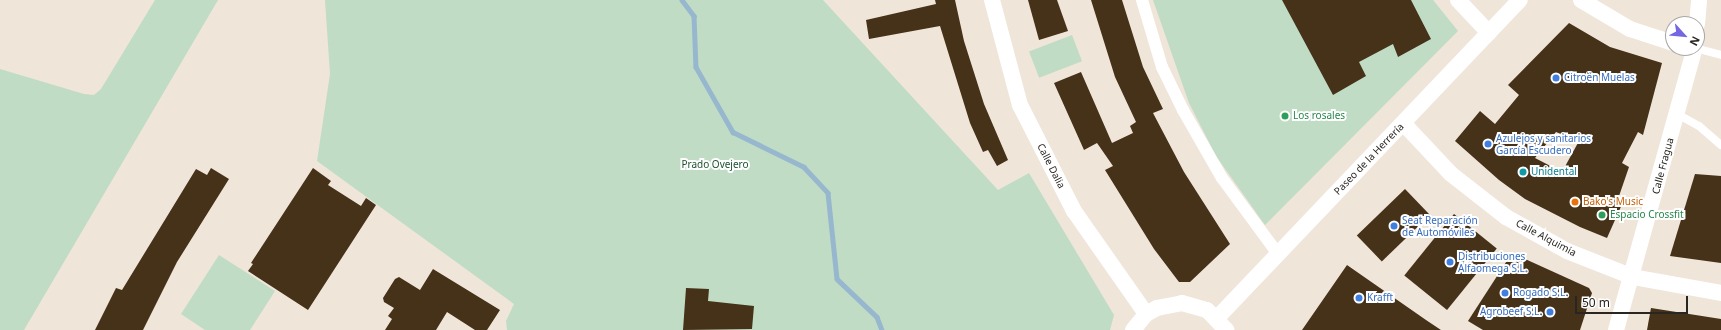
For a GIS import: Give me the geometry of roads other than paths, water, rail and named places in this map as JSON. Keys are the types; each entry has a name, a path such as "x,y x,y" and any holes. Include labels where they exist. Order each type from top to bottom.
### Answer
{"street":[{"name":"Calle Dalia","path":"992,0 1020,105 1074,212 1146,314"},
{"path":"1142,0 1162,67 1183,110 1222,178 1278,254"},
{"path":"1458,0 1489,32"},
{"name":"Paseo de la Herrería","path":"1222,324 1278,254 1520,0"},
{"path":"1581,0 1630,29 1665,40"},
{"path":"1698,16 1699,0"},
{"name":"Calle Fragua","path":"1616,330 1633,277 1693,56"},
{"name":"Calle Alquimia","path":"1403,124 1451,174 1506,217 1567,251 1633,277 1721,293"},
{"path":"1133,330 1146,314 1169,304 1182,303 1195,305 1222,324"}],"lane":[{"path":"1705,51 1721,55"},
{"path":"1677,114 1699,126 1721,145"}],"waterway":[{"path":"682,0 694,16 696,67 733,132 804,167 828,193 837,279 877,317 882,330"}],"place":[{"name":"Citroën Muelas","path":"1556,78"},
{"name":"Los rosales","path":"1285,116"},
{"name":"Azulejos y sanitarios García Escudero","path":"1488,144"},
{"name":"Unidental","path":"1523,172"},
{"name":"Bako's Music","path":"1575,202"},
{"name":"Espacio Crossfit","path":"1602,215"},
{"name":"Seat Reparación de Automóviles","path":"1394,226"},
{"name":"Distribuciones Alfaomega S.L.","path":"1450,262"},
{"name":"Rogado S.L.","path":"1505,293"},
{"name":"Krafft","path":"1359,298"},
{"name":"Agrobeef S.L.","path":"1550,312"}],"park label":[{"name":"Prado Ovejero","path":"715,165"}]}
